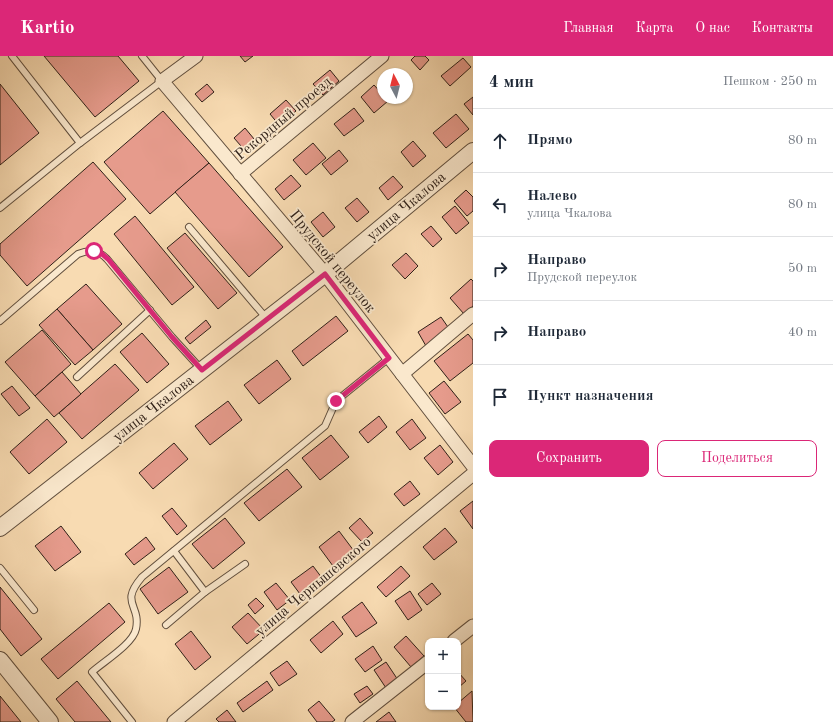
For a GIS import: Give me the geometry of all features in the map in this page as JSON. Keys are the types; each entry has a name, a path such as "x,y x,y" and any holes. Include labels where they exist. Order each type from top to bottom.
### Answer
{"street":[{"path":"162,82 196,56"},
{"name":"Рекордный проезд","path":"240,174 382,56"},
{"name":"Прудской переулок","path":"162,82 325,274 473,466"},
{"name":"улица Чкалова","path":"0,528 325,274 473,151"},
{"path":"402,374 473,314"},
{"name":"улица Чернышевского","path":"174,722 473,474"},
{"path":"458,638 473,626"},
{"path":"0,660 50,722"},
{"path":"352,722 425,664"}],"lane":[{"path":"12,56 80,143"},
{"path":"0,208 80,143 162,82 142,56"},
{"path":"189,227 267,319"},
{"path":"0,322 78,254 86,251 101,253 202,370"},
{"path":"76,377 150,310"},
{"path":"132,722 92,672 129,641 136,630 136,617 131,601 133,588 142,577 174,550 325,426 336,401 389,358"},
{"path":"174,550 205,592"},
{"path":"166,625 205,592 245,564"},
{"path":"0,568 34,610"}],"building":[{"path":"44,56 118,56 139,81 95,117"},
{"path":"240,56 253,56 245,62"},
{"path":"415,56 425,56 429,60 420,70 411,60"},
{"path":"463,58 471,67 450,86 441,76"},
{"path":"330,70 339,81 323,95 313,84"},
{"path":"0,84 39,133 0,165"},
{"path":"207,84 214,92 202,102 195,94"},
{"path":"374,85 377,88 377,104 384,104 374,113 361,97"},
{"path":"473,97 473,115 464,104"},
{"path":"286,100 296,111 279,125 270,114"},
{"path":"354,108 364,121 344,136 334,124"},
{"path":"163,111 209,163 150,214 104,162"},
{"path":"456,114 469,129 446,148 433,133"},
{"path":"245,128 259,145 248,154 234,138"},
{"path":"413,141 426,156 413,167 401,152"},
{"path":"313,143 326,158 306,175 293,160"},
{"path":"339,150 348,161 331,175 322,164"},
{"path":"93,162 126,199 27,286 0,255 0,244"},
{"path":"209,163 283,247 249,277 175,192"},
{"path":"291,175 301,186 284,200 275,189"},
{"path":"393,176 403,187 388,200 379,188"},
{"path":"466,190 473,197 473,211 467,216 454,201"},
{"path":"357,198 369,212 357,222 345,208"},
{"path":"455,206 469,223 456,234 442,217"},
{"path":"323,212 335,227 323,237 311,222"},
{"path":"135,216 194,287 172,305 114,234"},
{"path":"431,226 442,239 433,247 421,234"},
{"path":"185,233 237,293 218,309 167,248"},
{"path":"406,253 418,266 405,279 392,265"},
{"path":"471,279 473,281 473,306 464,314 450,298"},
{"path":"86,284 122,324 93,350 57,309"},
{"path":"57,309 93,350 75,365 39,325"},
{"path":"336,316 348,331 303,366 292,351"},
{"path":"441,317 450,330 426,346 418,332"},
{"path":"206,320 211,327 190,344 185,338"},
{"path":"42,330 71,364 35,396 5,362"},
{"path":"142,333 169,364 147,383 120,352"},
{"path":"468,334 473,340 473,363 450,381 434,361"},
{"path":"277,360 291,379 259,404 244,385"},
{"path":"115,364 139,390 82,439 59,413"},
{"path":"62,372 81,394 54,417 35,396"},
{"path":"444,381 461,402 445,414 429,393"},
{"path":"12,386 30,408 19,416 1,394"},
{"path":"228,401 242,420 210,445 195,426"},
{"path":"379,416 387,427 368,443 359,432"},
{"path":"47,419 67,442 29,474 10,452"},
{"path":"412,419 426,438 410,450 396,432"},
{"path":"331,435 349,457 320,480 302,458"},
{"path":"174,443 188,459 153,489 139,473"},
{"path":"440,445 453,462 438,475 424,458"},
{"path":"287,469 302,487 259,521 244,503"},
{"path":"410,481 420,494 404,506 394,494"},
{"path":"473,501 473,529 460,511"},
{"path":"172,508 187,526 177,535 162,516"},
{"path":"225,518 245,543 213,569 192,544"},
{"path":"360,518 373,533 362,542 349,528"},
{"path":"61,526 81,552 55,571 35,546"},
{"path":"445,528 457,542 434,560 423,547"},
{"path":"339,531 354,551 333,566 319,547"},
{"path":"146,537 155,549 134,565 125,554"},
{"path":"313,566 325,582 303,598 291,582"},
{"path":"401,566 410,576 386,597 377,587"},
{"path":"169,567 188,592 158,614 140,589"},
{"path":"276,583 290,600 277,610 264,592"},
{"path":"432,583 441,594 427,605 418,594"},
{"path":"0,587 42,639 21,656 0,629"},
{"path":"410,591 422,610 408,620 395,601"},
{"path":"256,598 264,606 255,614 248,605"},
{"path":"362,602 377,623 356,637 342,617"},
{"path":"109,603 125,622 58,679 41,659"},
{"path":"248,613 264,630 247,644 232,627"},
{"path":"333,621 343,634 321,653 310,640"},
{"path":"191,631 211,657 195,670 175,644"},
{"path":"406,636 424,656 411,667 394,647"},
{"path":"373,646 382,660 365,672 355,659"},
{"path":"287,661 297,674 279,686 270,673"},
{"path":"386,662 398,680 386,688 374,670"},
{"path":"461,675 466,681 461,685"},
{"path":"77,681 111,722 75,722 56,699"},
{"path":"267,681 273,690 243,712 237,703"},
{"path":"367,686 373,694 360,703 354,694"},
{"path":"472,691 473,722 466,722 456,710 461,710 461,700"},
{"path":"0,696 21,722 0,722"},
{"path":"319,701 335,720 332,722 317,722 308,710"},
{"path":"227,710 236,722 219,722 216,719"},
{"path":"389,712 396,722 376,722"}],"route":[{"path":"94,251 101,253 108,259 172,337 202,370 325,274 389,358 336,401"}]}
